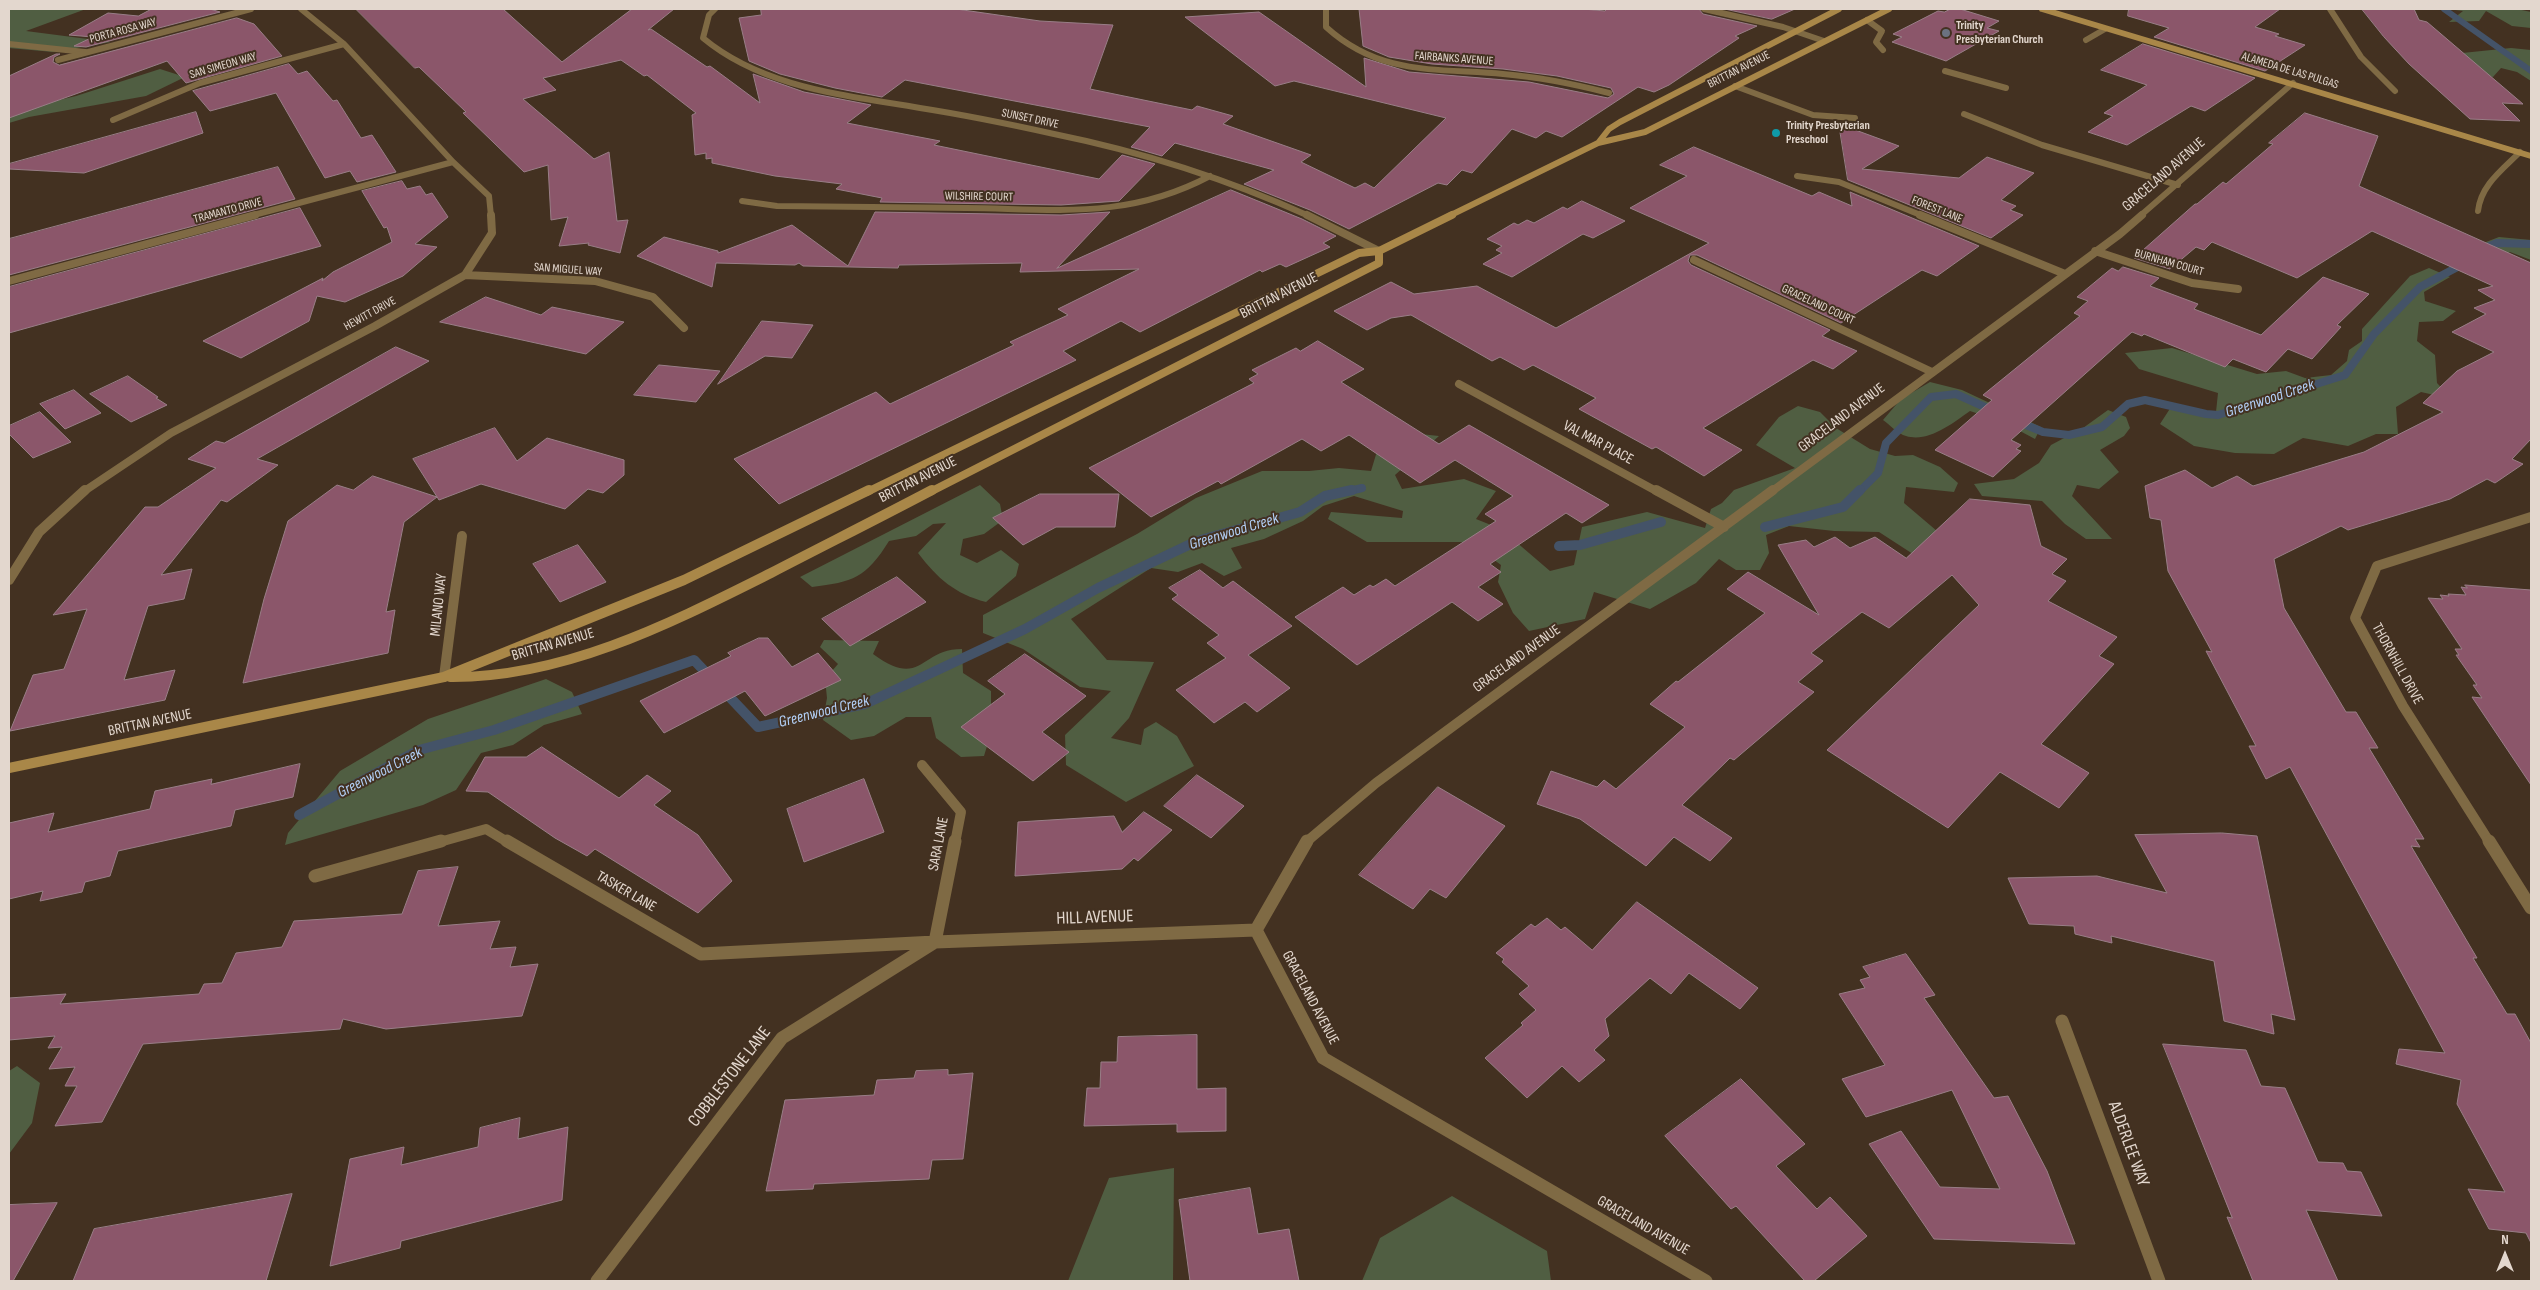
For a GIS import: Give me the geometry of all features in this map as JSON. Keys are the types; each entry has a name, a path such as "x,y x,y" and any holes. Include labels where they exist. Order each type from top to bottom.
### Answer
{"main road":[{"name":"BRITTAN AVENUE","path":"1598,143 1609,129 1620,122 1798,32 1839,9"},
{"name":"BRITTAN AVENUE","path":"9,768 444,677 684,580 1359,253 1379,252 1598,143 1645,132 1889,9"},
{"name":"ALAMEDA DE LAS PULGAS","path":"2042,9 2531,156"},
{"name":"BRITTAN AVENUE","path":"444,677 494,676 530,670 653,628 709,604 1379,263 1379,252"}],"street":[{"name":"PORTA ROSA WAY","path":"58,60 251,9"},
{"name":"HEWITT DRIVE","path":"9,580 39,532 87,488 171,433 375,326 465,275 492,233 489,196 453,162 344,44 301,9"},
{"name":"SUNSET DRIVE","path":"715,9 709,15 704,38 714,50 733,61 792,84 1124,150 1210,176 1290,206 1379,252"},
{"name":"FAIRBANKS AVENUE","path":"1326,9 1326,27 1338,40 1366,56 1393,64 1430,71 1500,74 1557,81 1609,93"},
{"path":"1704,9 1798,32 1824,41"},
{"path":"2330,9 2361,57 2396,91"},
{"path":"1867,20 1882,31 1876,42 1883,50"},
{"path":"2086,40 2105,28"},
{"path":"9,44 85,52"},
{"name":"SAN SIMEON WAY","path":"113,120 200,83 344,44"},
{"path":"1944,71 1955,72 2006,88"},
{"name":"GRACELAND AVENUE","path":"1706,1281 1323,1058 1256,930 1305,843 1376,783 2120,234 2293,84"},
{"path":"1735,86 1813,115 1855,118"},
{"path":"1964,114 1990,127 2034,142 2178,185"},
{"path":"2478,211 2480,196 2520,152"},
{"name":"TRAMANTO DRIVE","path":"9,281 453,162"},
{"name":"WILSHIRE COURT","path":"742,201 777,206 1108,209 1166,198 1198,185 1210,176"},
{"name":"FOREST LANE","path":"1797,176 1839,182 2065,274"},
{"name":"BURNHAM COURT","path":"2095,252 2192,283 2238,289"},
{"name":"GRACELAND COURT","path":"1694,260 1932,372"},
{"name":"SAN MIGUEL WAY","path":"465,275 595,282 653,297 684,328"},
{"name":"VAL MAR PLACE","path":"1460,384 1724,527"},
{"name":"THORNHILL DRIVE","path":"2531,517 2377,566 2355,618 2402,706 2531,908"},
{"name":"MILANO WAY","path":"444,677 462,536"},
{"name":"SARA LANE","path":"922,766 961,812 935,942"},
{"name":"TASKER LANE","path":"315,876 486,829 701,954 935,942"},
{"name":"HILL AVENUE","path":"935,942 1256,930"},
{"name":"COBBLESTONE LANE","path":"597,1281 782,1038 935,942"},
{"name":"ALDERLEE WAY","path":"2062,1021 2159,1281"}],"green space":[{"path":"9,9 86,9 26,31 111,42 53,52 9,48"},
{"path":"2447,9 2517,9 2531,12 2531,28 2512,26 2486,11 2479,21 2449,22 2463,11"},
{"path":"2511,48 2531,50 2531,81 2517,72 2501,68 2493,77 2468,72 2462,53"},
{"path":"160,69 185,77 146,96 29,117 9,123 9,112 76,96"},
{"path":"2499,237 2531,240 2531,260 2510,252 2496,262 2460,271 2449,266 2460,252"},
{"path":"2429,268 2450,277 2424,292 2425,301 2456,311 2443,321 2419,322 2417,341 2435,355 2437,383 2452,399 2421,392 2396,407 2398,434 2376,434 2348,446 2303,438 2274,454 2235,453 2194,446 2160,424 2171,407 2216,412 2218,393 2139,369 2125,353 2172,348 2257,374 2286,371 2305,378 2331,375 2347,361 2349,350 2362,341 2362,329 2410,276"},
{"path":"1930,382 1962,390 2041,427 2035,439 2003,422 1970,411 1940,431 1923,437 1914,437 1900,433 1883,420 1901,399"},
{"path":"1798,406 1820,412 1836,428 1870,449 1895,456 1913,455 1940,467 1958,483 1954,492 1906,487 1904,503 1944,537 1953,576 1933,567 1879,532 1834,531 1789,526 1766,535 1769,553 1760,570 1736,570 1719,559 1696,583 1650,609 1594,592 1585,619 1529,631 1513,613 1498,582 1501,565 1470,542 1367,542 1328,519 1331,512 1402,518 1403,511 1354,496 1323,506 1303,521 1264,539 1231,548 1242,568 1224,576 1202,563 1178,572 1151,568 1071,619 1107,660 1154,662 1129,718 1111,738 1141,745 1144,729 1156,722 1177,736 1194,766 1126,802 1066,765 1065,735 1111,691 1080,687 1023,649 983,633 983,615 1137,534 1196,498 1262,471 1309,471 1339,468 1371,471 1378,448 1411,433 1439,436 1395,475 1402,489 1464,479 1496,491 1476,519 1501,529 1550,571 1574,565 1582,527 1647,512 1705,528 1711,509 1722,503 1734,490 1795,468 1756,445 1779,417"},
{"path":"2108,410 2126,417 2130,428 2124,436 2100,450 2119,472 2099,489 2077,485 2072,496 2112,539 2086,539 2065,524 2042,501 1982,496 1974,484 2014,479 2039,463 2051,445 2083,428"},
{"path":"980,485 1000,504 1003,520 984,534 963,539 960,555 977,563 1001,550 1019,564 1016,576 986,602 956,590 932,570 918,553 946,523 933,524 916,536 889,541 873,563 857,576 848,580 812,587 800,577"},
{"path":"824,640 879,641 873,654 889,664 902,668 911,668 937,655 962,649 963,673 991,691 991,733 984,756 961,757 936,738 931,717 906,717 874,736 851,740 823,720 827,698 825,679 838,664 820,647"},
{"path":"546,679 572,692 582,714 544,725 513,745 481,753 456,790 423,805 285,845 288,833 340,771 428,719"},
{"path":"17,1066 40,1083 32,1123 9,1154 9,1071"},
{"path":"1174,1168 1173,1281 1068,1281 1109,1178"},
{"path":"1452,1196 1547,1251 1551,1281 1362,1281 1380,1238"}],"building":[{"path":"152,9 210,9 220,12 86,47 74,46 93,37 69,35 108,13 138,16"},
{"path":"356,9 503,9 562,62 632,9 674,9 648,30 651,29 707,67 710,66 760,103 753,74 804,92 871,105 847,123 940,141 934,145 1099,179 1122,155 1155,164 1119,201 1061,205 880,202 882,198 836,189 842,184 775,176 712,163 712,158 706,159 706,153 695,155 692,115 696,113 647,75 644,76 621,60 543,78 556,90 523,99 594,159 609,152 617,221 628,220 620,253 588,245 589,243 559,246 568,217 551,220 548,165 524,172 463,113 466,112 419,67 415,68"},
{"path":"761,9 956,9 1040,21 1113,25 1090,89 1192,110 1197,106 1233,116 1223,124 1311,155 1301,162 1355,188 1365,183 1374,188 1446,118 1294,81 1275,86 1185,17 1259,12 1366,87 1364,58 1409,72 1529,82 1608,98 1614,94 1611,88 1557,76 1503,69 1432,64 1389,57 1363,46 1359,9 1583,9 1605,11 1607,9 1699,9 1703,14 1757,26 1735,36 1739,38 1669,85 1654,92 1638,87 1562,137 1546,131 1536,138 1512,129 1472,173 1462,170 1447,185 1438,183 1349,229 1310,210 1244,184 1274,170 1175,143 1162,156 1131,147 1150,127 905,80 882,97 835,88 780,74 749,61 739,18 761,15"},
{"path":"1725,9 1795,9 1772,19"},
{"name":"Trinity Presbyterian Church","path":"1951,9 1960,9 1999,21 1987,28 1999,31 1946,61 1892,42 1902,37 1893,34 1938,11 1944,12"},
{"path":"2129,9 2280,9 2255,27 2279,34 2275,36 2305,45 2265,71 2154,37 2169,28 2128,16"},
{"path":"2362,9 2414,9 2419,20 2427,22 2523,104 2502,103 2520,121 2470,119 2409,64"},
{"path":"237,18 254,24 282,56 186,83 167,61 9,118 9,76 56,54 60,54 54,57 53,62 59,65"},
{"path":"2143,44 2255,78 2205,111 2191,106 2127,145 2088,132 2113,116 2104,113 2147,85 2101,70"},
{"path":"289,64 298,74 307,71 333,101 337,100 361,138 372,135 396,172 357,182 350,171 325,178 276,93 210,111 193,91"},
{"path":"196,112 203,133 84,173 9,169 9,164"},
{"path":"2305,113 2378,136 2359,186 2531,263 2531,439 2512,459 2523,464 2495,483 2487,479 2450,499 2348,530 2341,526 2274,559 2284,608 2346,712 2356,712 2378,748 2369,748 2424,839 2415,839 2420,847 2411,846 2477,958 2473,958 2507,1014 2515,1014 2531,1043 2531,1243 2526,1233 2489,1229 2468,1189 2505,1192 2457,1104 2461,1080 2396,1064 2399,1049 2445,1053 2290,767 2266,779 2249,746 2256,746 2206,651 2212,652 2168,571 2161,520 2150,518 2145,486 2185,470 2212,488 2237,476 2253,486 2364,452 2443,412 2423,403 2457,371 2494,352 2452,332 2486,314 2474,308 2495,300 2478,290 2493,286 2372,231 2297,278 2212,242 2204,250 2196,247 2170,269 2134,258 2195,204 2223,182 2226,184 2273,144 2269,143"},
{"path":"1839,124 1899,146 1862,169 1959,178 1987,157 2034,173 2001,200 2016,206 2010,210 2023,215 1991,238 1848,180"},
{"path":"1694,147 1812,196 1819,192 1852,206 1850,192 1979,246 1937,276 1922,270 1841,323 1697,255 1690,255 1688,261 1691,265 1830,330 1822,336 1857,351 1833,369 1813,360 1703,428 1742,450 1704,476 1656,447 1652,449 1579,409 1596,398 1533,365 1524,370 1500,357 1492,361 1411,315 1391,318 1367,330 1334,311 1391,282 1414,294 1477,286 1556,328 1709,243 1630,208 1687,176 1660,165"},
{"path":"278,167 295,199 9,275 9,239"},
{"path":"402,181 407,189 420,186 426,195 432,193 448,217 415,244 437,247 403,276 345,302 317,296 309,321 241,358 203,341 323,278 322,281 333,272 392,242 387,227 384,228 362,191"},
{"path":"1231,190 1302,219 1336,236 1323,243 1330,247 1286,267 1280,264 1262,272 1260,270 1140,332 1121,321 1063,351 1076,360 779,504 734,459 876,392 890,404 1014,345 1010,342 1068,315 1058,309 1139,269 1020,272 1022,263 899,265 898,268 803,266 799,263 795,265 716,263 712,287 637,256 664,237 718,251 718,253 792,225 848,266 875,212 1061,215 1110,212 1057,268"},
{"path":"1582,201 1625,221 1593,238 1583,234 1512,277 1483,264 1502,253 1496,250 1502,246 1487,239 1514,223 1518,225 1527,220 1534,223 1563,207 1567,209"},
{"path":"300,208 321,246 9,333 9,287"},
{"path":"2123,267 2159,278 2150,286 2198,304 2194,309 2261,335 2323,277 2369,294 2337,325 2341,327 2312,359 2288,349 2266,372 2233,359 2225,367 2144,334 2142,336 2132,332 2011,440 2021,445 2016,449 2021,451 1993,477 1935,450 1992,400 1983,395 2080,316 2074,313 2088,301 2077,297 2112,268 2118,271"},
{"path":"486,297 541,315 552,307 624,322 586,354 440,322"},
{"path":"762,321 813,325 792,358 765,356 718,384"},
{"path":"1318,341 1364,369 1341,382 1439,444 1469,425 1609,505 1582,523 1566,513 1490,564 1501,572 1478,587 1503,604 1478,621 1452,602 1357,665 1295,617 1343,587 1354,595 1370,585 1373,587 1386,579 1395,586 1496,521 1485,514 1513,496 1455,460 1420,483 1349,435 1321,451 1302,439 1221,484 1218,481 1151,517 1089,468 1254,383 1249,379 1258,374 1252,370 1296,348 1300,351"},
{"path":"396,347 429,361 257,459 278,465 227,502 221,500 161,575 192,569 184,599 148,606 124,680 175,670 165,700 10,731 33,675 64,669 87,609 53,615 145,507 158,507 216,468 188,459 216,441 224,443"},
{"path":"659,365 720,371 696,402 634,395"},
{"path":"128,376 167,405 131,422 90,394"},
{"path":"74,390 101,413 65,429 40,404"},
{"path":"40,412 71,442 33,458 9,434 9,426"},
{"path":"495,428 517,461 547,438 624,460 624,475 603,493 588,489 565,509 481,484 439,500 413,459"},
{"path":"373,476 437,497 404,522 386,612 395,610 388,653 243,683 264,599 288,521 337,485 353,490"},
{"path":"1040,494 1119,494 1115,527 1056,527 1023,545 993,518"},
{"path":"1970,499 2030,505 2041,546 2067,559 2052,574 2066,581 2048,601 2117,637 2099,656 2114,664 2041,744 2089,773 2059,808 2000,772 1948,828 1827,750 1979,605 1952,575 1889,628 1862,612 1811,653 1823,661 1798,682 1814,692 1734,760 1730,758 1682,805 1732,838 1710,861 1674,837 1646,866 1580,819 1537,804 1551,771 1597,787 1604,780 1616,789 1685,727 1650,704 1676,681 1678,682 1765,613 1727,589 1748,572 1819,615 1778,545 1806,540 1814,547 1835,537 1850,548 1875,537 1906,558"},
{"path":"578,545 606,582 560,602 533,564"},
{"path":"1200,570 1223,588 1233,581 1292,626 1248,655 1290,688 1257,712 1245,702 1214,723 1176,690 1226,658 1207,643 1219,635 1172,599 1178,595 1169,588"},
{"path":"897,577 926,602 850,646 822,619"},
{"path":"2465,585 2531,590 2531,785 2472,697 2482,698 2473,685 2477,685 2456,655 2459,655 2455,649 2462,649 2428,598 2443,599 2440,595 2449,596 2448,594 2466,595 2461,587 2467,588"},
{"path":"759,638 768,638 792,667 818,653 841,680 765,716 745,691 664,733 640,701 731,656 728,653"},
{"path":"1025,654 1086,696 1042,732 1069,752 1033,781 961,727 1005,694 988,681"},
{"path":"542,747 619,798 647,775 671,791 654,805 698,835 732,881 698,913 595,849 587,856 555,838 488,792 466,791 485,757 526,757"},
{"path":"300,764 293,797 235,810 231,826 118,851 110,876 85,882 82,892 40,901 43,891 9,899 9,823 54,813 48,832 150,809 155,791 212,779 211,784"},
{"path":"1197,775 1244,806 1211,838 1164,806"},
{"path":"864,779 884,832 804,862 787,809"},
{"path":"1438,787 1505,826 1446,898 1430,889 1413,909 1359,875"},
{"path":"1144,812 1172,830 1138,861 1134,858 1122,869 1015,876 1018,822 1114,816 1122,832"},
{"path":"2222,833 2257,836 2295,1020 2271,1014 2274,1034 2224,1021 2214,961 2111,936 2112,943 2075,934 2074,926 2029,924 2008,878 2097,876 2167,893 2135,835"},
{"path":"458,867 438,926 500,921 490,949 516,947 510,967 538,964 522,1016 386,1029 343,1019 340,1029 143,1044 102,1122 55,1126 77,1086 65,1086 75,1067 49,1069 62,1047 48,1048 55,1036 9,1040 9,998 66,994 60,1004 199,994 204,984 222,983 236,953 282,947 294,921 402,914 418,871"},
{"path":"1637,902 1758,988 1740,1009 1689,973 1671,994 1650,978 1605,1019 1609,1036 1594,1050 1605,1060 1579,1082 1562,1066 1527,1098 1485,1058 1523,1025 1521,1023 1536,1010 1519,994 1529,986 1502,962 1504,959 1496,953 1531,924 1535,927 1547,918 1561,930 1565,927 1592,950"},
{"path":"1906,954 1935,995 1924,998 1994,1098 2008,1096 2047,1171 2075,1244 1934,1239 1869,1144 1901,1131 1940,1187 2000,1189 1952,1090 1866,1117 1842,1079 1885,1065 1839,994 1865,988 1860,980 1870,977 1863,967"},
{"path":"1197,1035 1197,1089 1226,1088 1226,1131 1177,1132 1177,1124 1084,1126 1087,1088 1100,1088 1101,1062 1117,1062 1118,1037"},
{"path":"2163,1044 2246,1050 2261,1086 2285,1088 2318,1162 2343,1163 2347,1171 2361,1172 2382,1216 2306,1210 2338,1281 2253,1281 2227,1217 2232,1218"},
{"path":"948,1070 948,1075 973,1073 963,1159 932,1160 929,1179 814,1184 813,1189 766,1191 785,1100 874,1095 877,1080 914,1078 916,1071"},
{"path":"1741,1079 1805,1144 1776,1166 1817,1209 1830,1197 1867,1236 1814,1281 1805,1281 1736,1206 1731,1209 1665,1136"},
{"path":"520,1118 518,1139 568,1127 562,1200 401,1241 400,1248 330,1266 350,1159 404,1147 401,1165 478,1147 480,1128"},
{"path":"1250,1188 1258,1234 1289,1229 1299,1281 1190,1281 1179,1200"},
{"path":"292,1194 266,1281 73,1281 94,1229"},
{"path":"57,1203 13,1281 9,1281 9,1205"}],"waterway":[{"name":"Greenwood Creek","path":"2444,9 2531,71"},
{"name":"Greenwood Creek","path":"2480,250 2497,243 2531,244"},
{"name":"Greenwood Creek","path":"2014,420 2043,432 2069,435 2102,427 2128,404 2145,400 2218,415 2345,375 2374,334 2420,287 2465,263"},
{"name":"Greenwood Creek","path":"1859,492 1878,473 1886,443 1931,397 1956,394 1996,412"},
{"name":"Greenwood Creek","path":"1346,492 1362,488"},
{"name":"Greenwood Creek","path":"722,689 758,727 865,704 1025,629 1098,588 1197,541 1300,512 1325,496 1352,490"},
{"name":"Greenwood Creek","path":"1765,527 1843,507 1860,490"},
{"name":"Greenwood Creek","path":"1559,546 1580,545 1661,522"},
{"name":"Greenwood Creek","path":"299,815 419,750 494,730 694,660 712,679"}],"place":[{"name":"Trinity Presbyterian Church","path":"1946,33"},
{"name":"Trinity Presbyterian Preschool","path":"1776,133"}]}
